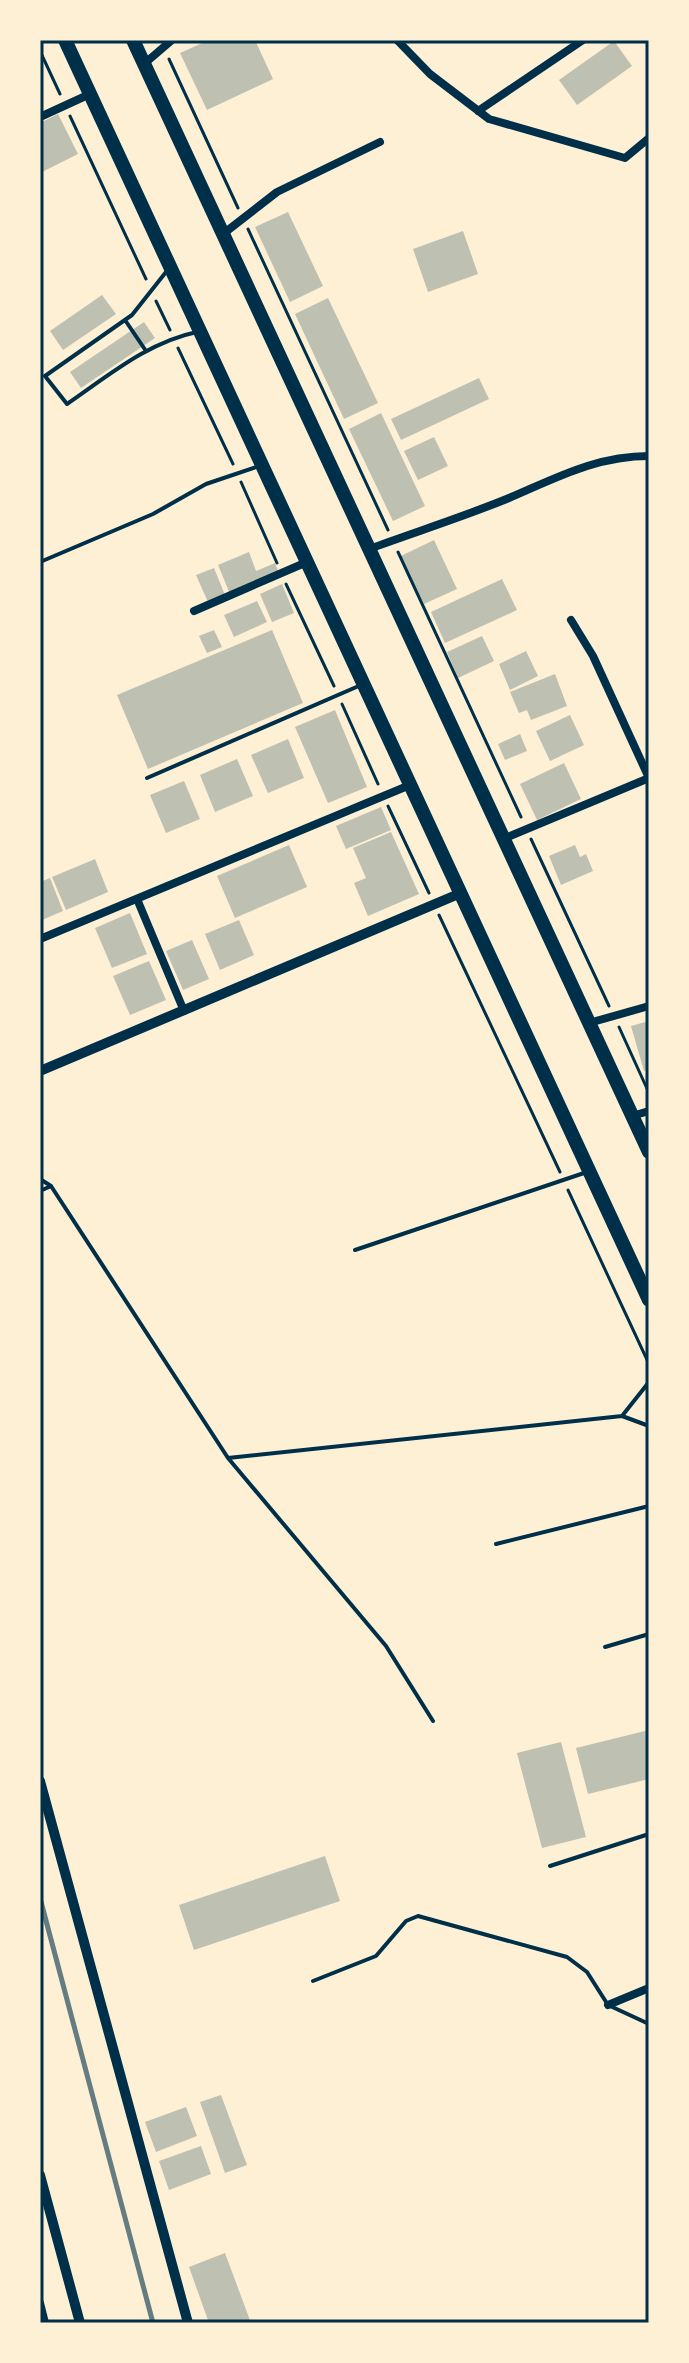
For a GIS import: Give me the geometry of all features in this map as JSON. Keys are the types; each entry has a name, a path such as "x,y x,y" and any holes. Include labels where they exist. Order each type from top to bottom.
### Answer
{"highway":[{"path":"65,40 649,1300"},
{"path":"133,40 649,1152"}],"street":[{"path":"144,64 172,40"},
{"path":"397,40 430,74 489,119 625,158 649,138"},
{"path":"478,111 583,40"},
{"path":"40,117 90,94"},
{"path":"223,234 277,192 380,142"},
{"path":"369,549 507,499 575,468 616,456 649,456"},
{"path":"194,611 307,562"},
{"path":"503,839 649,778 593,656 571,620"},
{"path":"40,939 410,785"},
{"path":"40,1071 461,893"},
{"path":"137,899 184,1011"},
{"path":"589,1023 649,1006"},
{"path":"632,1116 649,1111"},
{"path":"40,1781 188,2323"},
{"path":"608,2005 649,1988"},
{"path":"40,2175 80,2323"},
{"path":"40,2303 45,2323"}],"lane":[{"path":"170,266 152,292 125,320 45,376 67,404 146,351 173,337 200,331"},
{"path":"125,320 146,351"},
{"path":"40,562 153,514 206,484 262,465"},
{"path":"147,778 363,684"},
{"path":"355,1250 589,1171"},
{"path":"40,1179 51,1186 228,1458 386,1646 433,1721"},
{"path":"40,1191 51,1186"},
{"path":"622,1416 649,1382"},
{"path":"228,1458 622,1416 649,1426"},
{"path":"496,1544 649,1506"},
{"path":"605,1647 649,1634"},
{"path":"550,1866 649,1834"},
{"path":"313,1981 376,1956 406,1921 418,1916 567,1957 587,1972 608,2005 649,2024"}],"path":[{"path":"163,47 649,1093"},
{"path":"40,51 649,1364"}],"building":[{"path":"209,40 255,40 273,79 207,110 180,53"},
{"path":"614,41 632,66 577,105 559,80"},
{"path":"58,114 78,154 40,173 40,123"},
{"path":"288,212 323,286 290,302 255,227"},
{"path":"463,231 478,274 428,292 413,249"},
{"path":"102,295 116,314 63,350 50,331"},
{"path":"328,298 378,403 344,419 295,314"},
{"path":"144,322 155,338 81,388 70,372"},
{"path":"479,378 489,399 401,440 391,419"},
{"path":"381,413 425,506 393,521 349,429"},
{"path":"434,437 448,466 418,480 404,451"},
{"path":"434,540 457,589 424,604 401,556"},
{"path":"249,552 256,571 275,563 279,573 230,594 218,565"},
{"path":"214,568 225,595 208,602 196,575"},
{"path":"502,579 517,610 445,643 431,612"},
{"path":"282,584 294,613 272,622 260,594"},
{"path":"257,601 267,622 234,637 224,615"},
{"path":"214,630 222,647 207,653 199,636"},
{"path":"272,630 303,703 148,769 117,695"},
{"path":"482,636 494,661 458,678 447,652"},
{"path":"526,651 538,676 510,690 499,664"},
{"path":"555,674 567,706 531,720 527,710 519,713 510,692"},
{"path":"335,710 367,787 328,803 295,727"},
{"path":"570,715 584,745 550,761 536,731"},
{"path":"520,734 527,751 505,760 498,744"},
{"path":"288,739 304,778 268,793 251,755"},
{"path":"237,759 253,796 215,812 200,775"},
{"path":"564,763 581,799 537,820 520,784"},
{"path":"184,781 200,819 166,833 150,795"},
{"path":"381,807 391,830 346,849 336,826"},
{"path":"391,832 419,894 368,916 354,883 366,878 353,848"},
{"path":"289,845 307,887 235,918 217,876"},
{"path":"575,845 580,857 586,854 593,871 561,885 549,856"},
{"path":"95,859 108,892 66,910 52,877"},
{"path":"50,878 63,911 40,921 40,882"},
{"path":"130,913 147,954 112,968 95,928"},
{"path":"239,920 254,955 220,970 205,934"},
{"path":"192,940 209,979 183,990 166,951"},
{"path":"149,961 166,1000 130,1015 113,976"},
{"path":"649,1021 649,1070 644,1071 631,1026"},
{"path":"649,1730 649,1779 588,1794 576,1748"},
{"path":"561,1742 586,1837 542,1848 517,1753"},
{"path":"325,1856 340,1901 194,1950 179,1905"},
{"path":"221,2095 247,2165 225,2173 200,2102"},
{"path":"186,2107 197,2136 156,2152 145,2122"},
{"path":"201,2146 211,2174 169,2190 159,2161"},
{"path":"225,2253 251,2323 209,2323 189,2267"}],"railway":[{"path":"40,1898 153,2323"}]}
